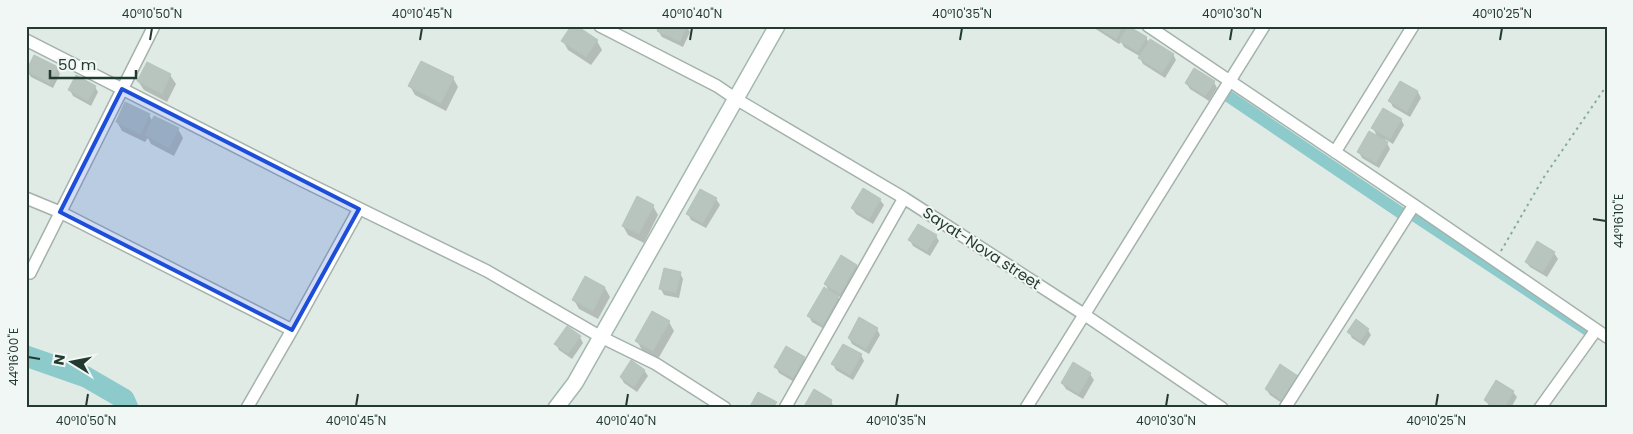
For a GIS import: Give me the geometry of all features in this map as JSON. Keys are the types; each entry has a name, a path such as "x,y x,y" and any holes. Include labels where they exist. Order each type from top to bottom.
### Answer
{"main road":[{"path":"556,408 575,383 602,337 777,26"}],"street":[{"path":"30,273 154,26"},
{"name":"Sayat-Nova street","path":"600,26 717,86 904,198 1084,315 1222,408"},
{"path":"1148,26 1607,337"},
{"path":"1026,408 1264,26"},
{"path":"1335,152 1413,26"},
{"path":"26,40 359,209 487,271 602,337 656,364 725,408"},
{"path":"26,198 60,212 292,330"},
{"path":"785,408 904,198"},
{"path":"1285,408 1414,205"},
{"path":"247,408 359,209"},
{"path":"1540,408 1596,330"}],"path":[{"path":"1496,260 1544,177 1607,85"}],"highlighted area":[{"path":"122,89 359,209 292,330 60,212"}],"building":[{"path":"571,26 577,26 598,40 586,57 561,41"},
{"path":"659,26 687,26 680,42 657,31"},
{"path":"1095,26 1123,26 1116,39"},
{"path":"1128,26 1147,37 1138,52 1119,41"},
{"path":"1150,39 1174,54 1162,73 1138,58"},
{"path":"34,55 58,67 49,83 26,71"},
{"path":"421,61 454,77 441,103 408,86"},
{"path":"147,62 171,74 162,94 137,81"},
{"path":"1194,68 1215,81 1205,96 1185,83"},
{"path":"76,75 96,86 88,101 68,90"},
{"path":"1400,81 1418,91 1407,112 1388,101"},
{"path":"125,102 150,114 140,134 116,122"},
{"path":"1383,108 1402,119 1390,139 1371,128"},
{"path":"154,116 179,128 169,148 145,135"},
{"path":"1369,131 1388,142 1376,163 1357,152"},
{"path":"863,188 881,199 869,219 851,208"},
{"path":"700,189 717,198 703,223 686,214"},
{"path":"637,196 654,205 639,234 622,226"},
{"path":"918,224 937,235 927,251 908,240"},
{"path":"1537,241 1555,252 1543,272 1525,262"},
{"path":"841,255 857,265 840,294 824,284"},
{"path":"664,268 681,272 676,293 659,289"},
{"path":"585,276 605,287 593,311 572,300"},
{"path":"824,287 839,296 823,325 807,316"},
{"path":"652,311 670,321 653,351 635,341"},
{"path":"859,317 878,328 866,349 848,338"},
{"path":"1356,319 1369,329 1360,341 1347,332"},
{"path":"567,326 581,336 568,354 554,344"},
{"path":"843,344 862,354 850,375 831,364"},
{"path":"786,346 805,357 793,378 774,367"},
{"path":"631,360 645,370 634,387 620,377"},
{"path":"1073,362 1091,373 1079,394 1061,383"},
{"path":"1280,364 1298,376 1283,401 1265,389"},
{"path":"1496,380 1514,391 1504,408 1496,408 1484,400"},
{"path":"814,389 832,400 828,408 803,408"},
{"path":"758,392 777,402 773,408 749,408"}],"waterway":[{"path":"1228,96 1401,213"},
{"path":"1415,216 1589,331"},
{"path":"26,356 86,377 124,399 128,408"}]}
